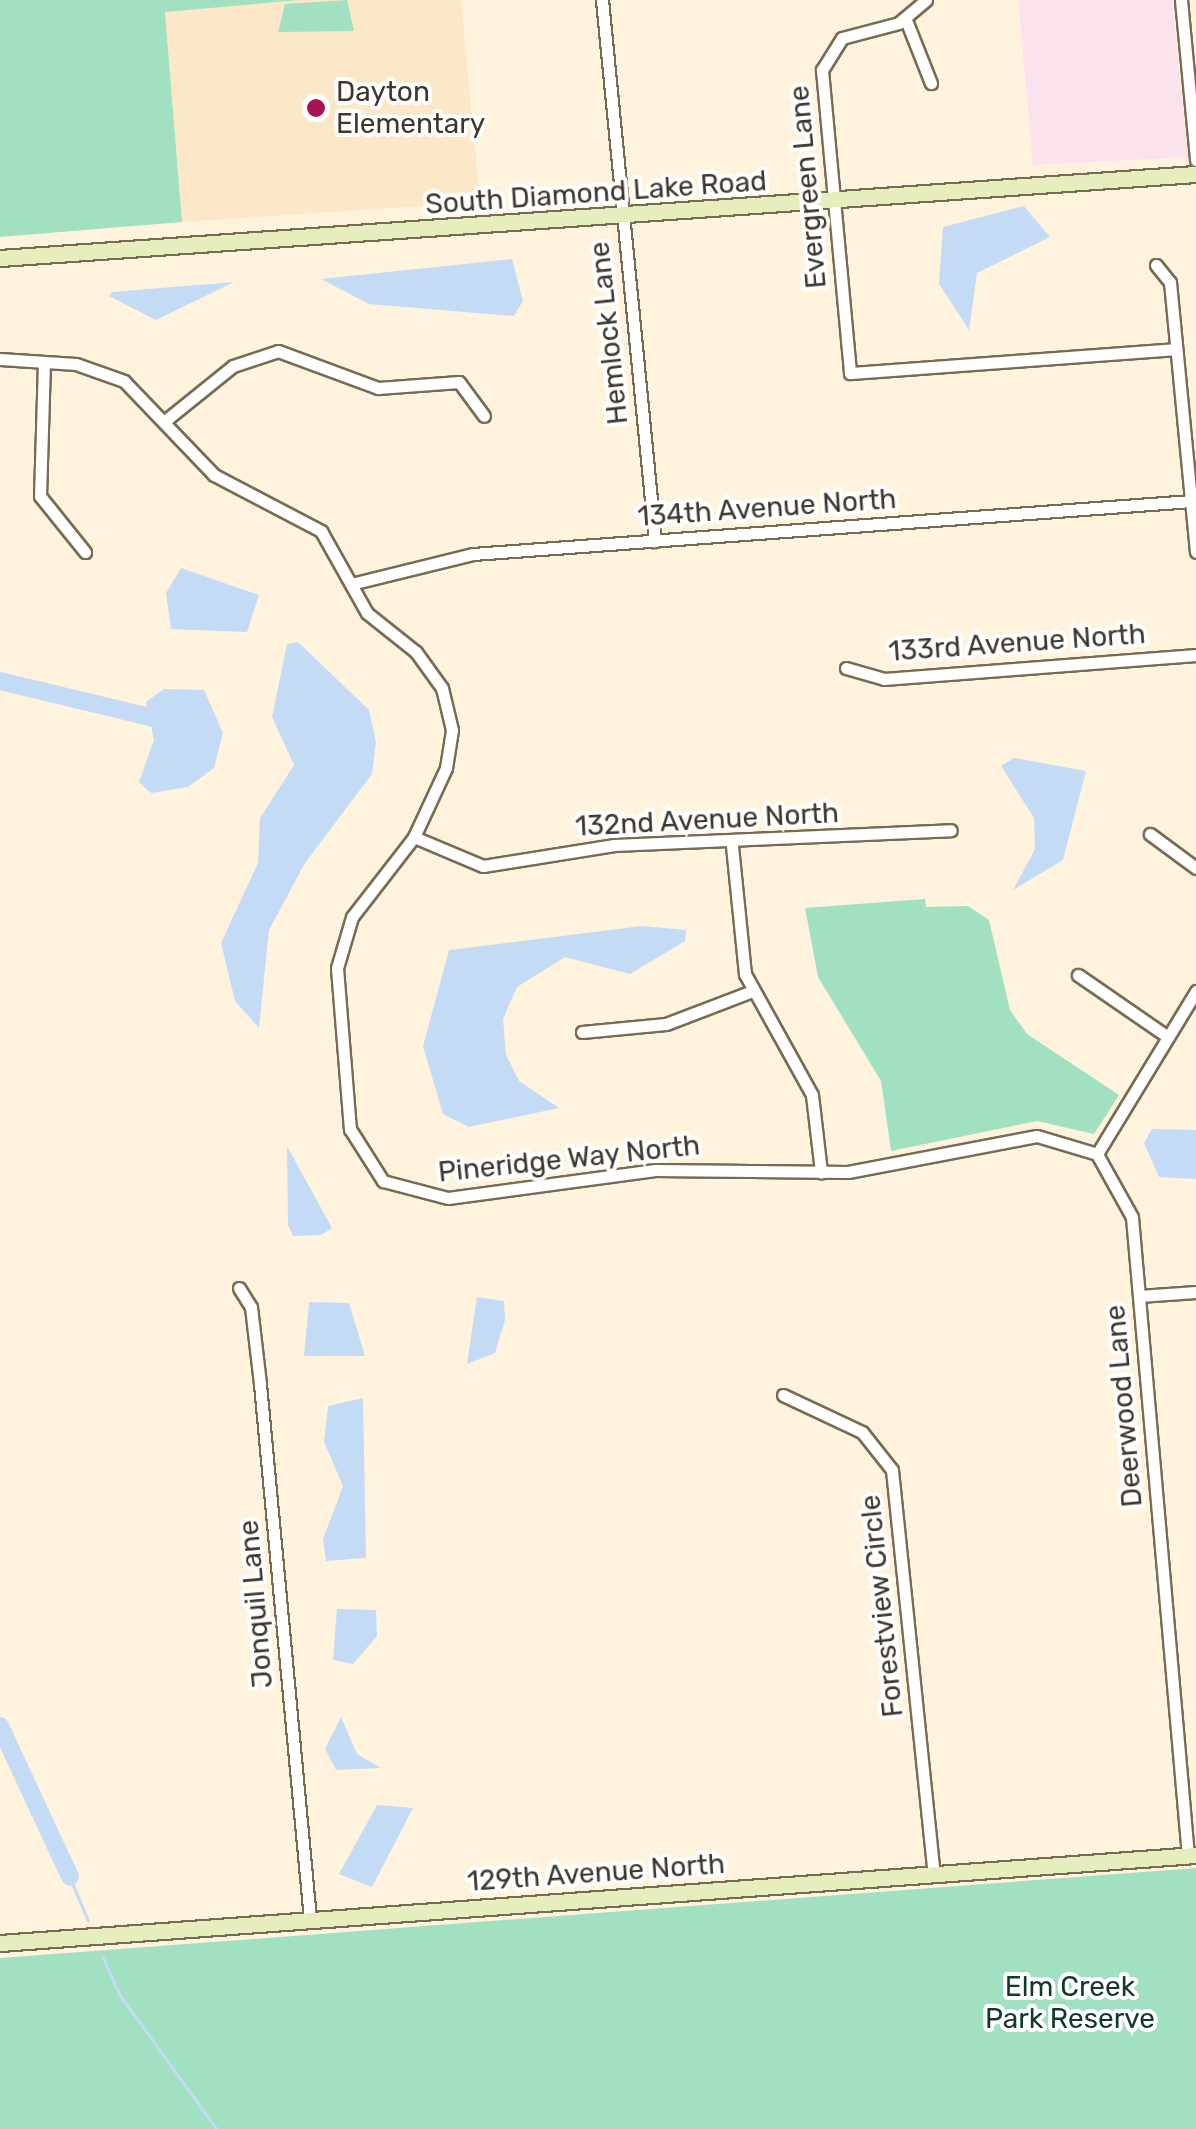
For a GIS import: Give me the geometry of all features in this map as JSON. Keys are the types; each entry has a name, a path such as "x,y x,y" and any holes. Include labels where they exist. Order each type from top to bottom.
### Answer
{"street":[{"name":"Hemlock Lane","path":"602,0 655,542"},
{"path":"926,0 906,20 931,83"},
{"path":"1181,0 1191,50 1196,160"},
{"name":"Evergreen Lane","path":"906,20 854,31 826,60 832,201 850,373 1176,349"},
{"name":"South Diamond Lake Road","path":"0,258 1196,174"},
{"path":"1156,265 1170,282 1196,552"},
{"path":"166,420 233,366 278,352 378,388 458,382 484,416"},
{"name":"Pineridge Way North","path":"0,359 100,369 166,420 214,475 321,531 378,626 433,670 449,709 446,768 414,837 352,917 338,968 350,1129 384,1181 448,1198 656,1170 821,1172 1037,1136 1097,1154"},
{"path":"44,362 40,496 85,552"},
{"name":"134th Avenue North","path":"351,584 436,558 1191,501"},
{"name":"133rd Avenue North","path":"846,668 884,679 1196,654"},
{"name":"132nd Avenue North","path":"414,837 483,866 614,845 732,846 950,830"},
{"path":"1150,834 1196,868"},
{"path":"732,846 750,992 812,1095 821,1172"},
{"path":"1078,975 1165,1035"},
{"path":"1097,1154 1165,1035 1196,991"},
{"path":"582,1032 666,1024 750,992"},
{"name":"Deerwood Lane","path":"1097,1154 1129,1202 1192,1855"},
{"name":"Jonquil Lane","path":"238,1288 250,1307 260,1384 310,1919"},
{"path":"1140,1296 1196,1292"},
{"name":"Forestview Circle","path":"783,1396 862,1432 892,1470 934,1873"},
{"name":"129th Avenue North","path":"0,1943 1192,1855"}],"shaded area":[{"path":"300,0 461,0 480,202 182,222 165,11"},
{"path":"1018,0 1172,0 1188,157 1033,165"}],"green space":[{"path":"0,0 300,0 165,12 182,222 0,237"},
{"path":"347,0 354,31 278,32 285,4"},
{"path":"925,899 926,907 968,906 989,920 1010,1010 1027,1034 1119,1095 1094,1134 1037,1121 891,1151 881,1081 818,977 805,908"},
{"name":"Elm Creek Park Reserve","path":"1196,1868 1196,2129 0,2129 0,1958"}],"water":[{"path":"1024,206 1050,237 977,273 969,330 939,284 943,227"},
{"path":"512,259 523,301 514,316 369,304 321,279"},
{"path":"234,282 156,320 109,296 112,292"},
{"path":"181,568 259,595 247,632 171,629 166,593"},
{"path":"298,642 369,710 376,742 372,774 305,863 269,930 259,1028 235,1001 221,943 258,863 260,818 294,765 272,717 287,644"},
{"path":"164,689 204,690 223,733 214,768 188,787 151,793 139,782 154,740 146,702"},
{"path":"1014,758 1086,771 1063,860 1013,890 1035,849 1034,818 1001,766"},
{"path":"642,926 686,930 685,941 630,974 565,957 517,987 503,1019 506,1055 519,1081 559,1108 469,1127 443,1114 423,1046 449,950"},
{"path":"1152,1129 1196,1130 1196,1179 1159,1177 1144,1143"},
{"path":"287,1146 332,1228 321,1235 293,1236 288,1225"},
{"path":"477,1297 504,1301 505,1320 495,1353 467,1364"},
{"path":"309,1302 349,1303 365,1356 304,1356"},
{"path":"363,1398 366,1558 326,1561 323,1539 343,1486 324,1442 328,1406"},
{"path":"337,1609 376,1610 377,1636 353,1664 333,1660"},
{"path":"341,1717 357,1754 381,1768 336,1770 325,1749"},
{"path":"377,1805 413,1808 372,1887 339,1874"}],"waterway":[{"path":"0,681 175,723"},
{"path":"0,1726 70,1877"},
{"path":"70,1877 88,1920"},
{"path":"103,1957 120,1995 217,2129"}],"place":[{"name":"Dayton Elementary","path":"316,108"}]}
